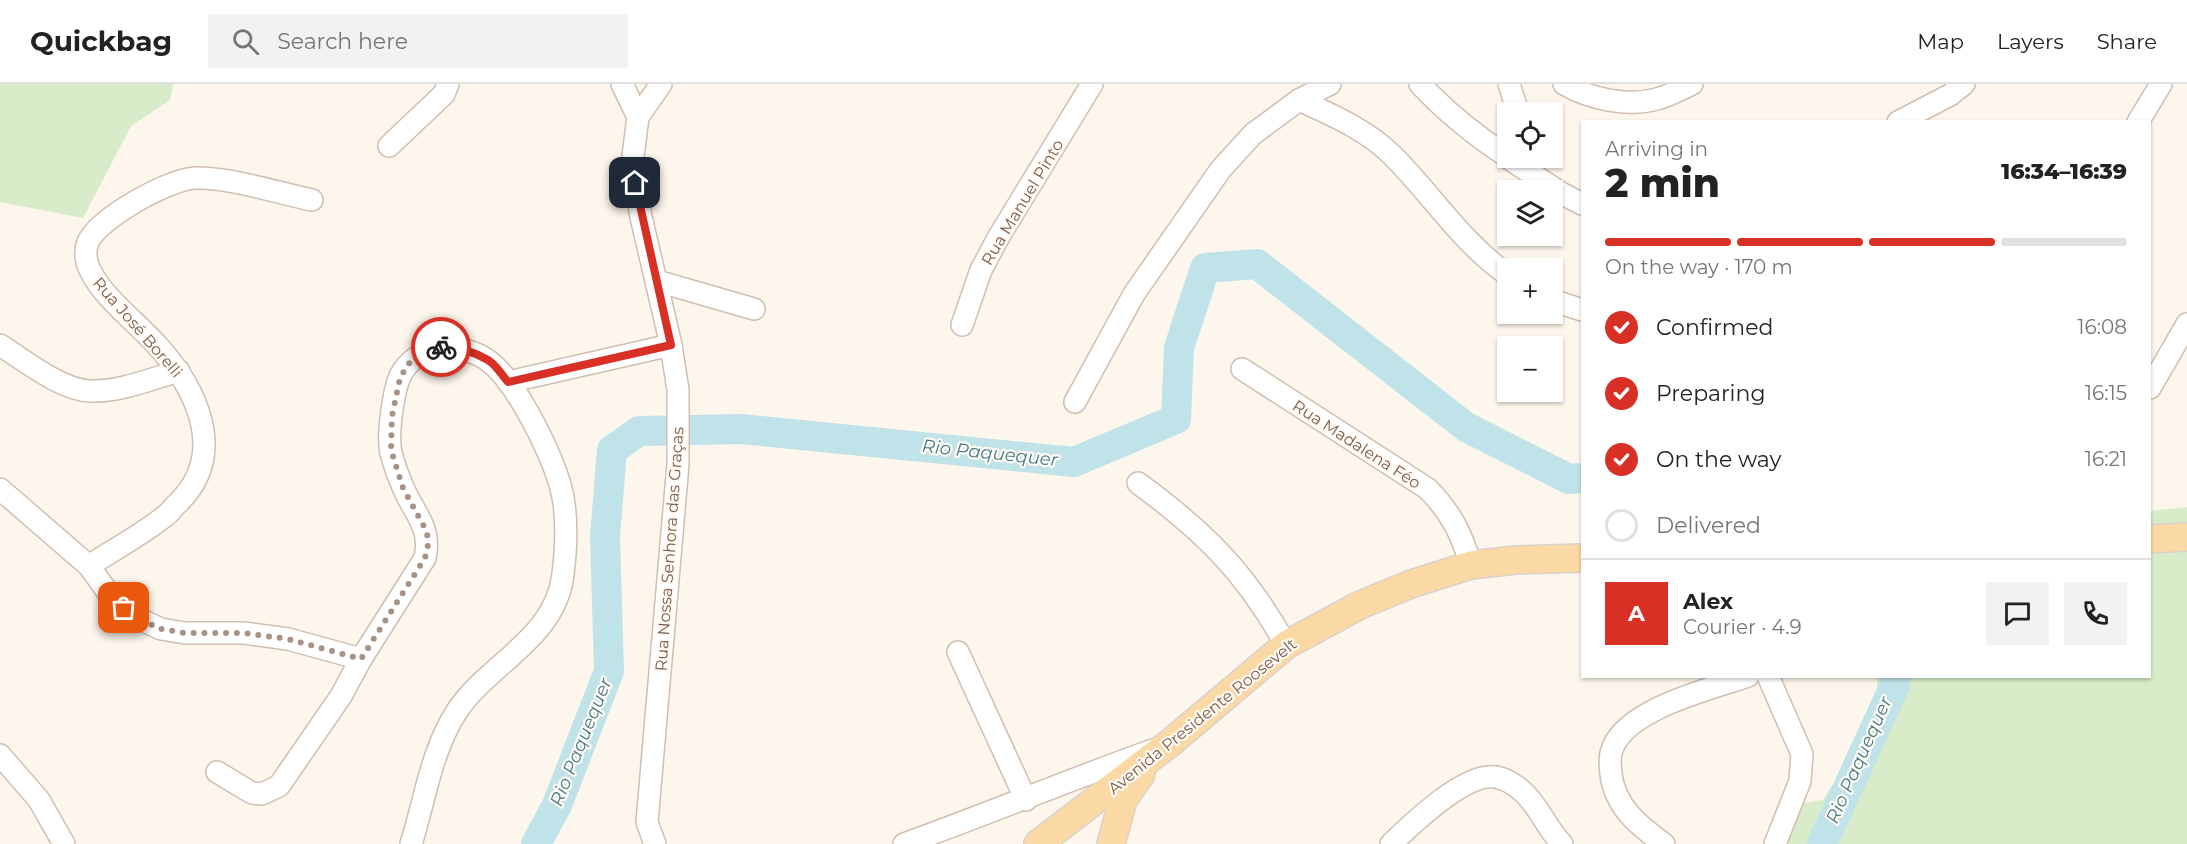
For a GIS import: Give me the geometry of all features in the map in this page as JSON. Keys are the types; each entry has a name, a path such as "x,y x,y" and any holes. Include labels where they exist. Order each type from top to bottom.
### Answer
{"main road":[{"path":"2151,539 2187,537"},
{"name":"Avenida Presidente Roosevelt","path":"1038,844 1170,743 1286,645 1360,605 1411,584 1471,565 1516,560 1581,558"},
{"path":"1111,844 1123,800 1141,775 1170,743"},
{"path":"1070,820 1093,811 1102,811 1108,816 1111,844"}],"street":[{"path":"389,146 444,94 448,84"},
{"path":"622,84 638,117"},
{"name":"Rua Nossa Senhora das Graças","path":"655,844 647,822 678,464 678,390 671,345 641,217 632,164 638,117 661,84"},
{"name":"Rua Manuel Pinto","path":"962,325 981,270 998,238 1092,84"},
{"path":"1075,402 1134,294 1221,169 1253,134 1299,100 1330,84"},
{"path":"1420,84 1479,139 1497,150"},
{"path":"1509,84 1515,102"},
{"path":"1564,84 1580,93 1612,102 1656,100 1692,84"},
{"path":"1902,120 1950,95 1964,84"},
{"path":"2139,120 2161,84"},
{"path":"1299,100 1335,116 1366,134 1392,155 1478,251 1497,266"},
{"path":"1524,168 1581,203"},
{"path":"1536,168 1539,178"},
{"name":"Rua José Borelli","path":"89,566 167,515 189,492 202,464 203,429 195,397 179,371 92,274 85,253 87,243 95,231 110,218 166,186 195,178 312,200"},
{"path":"657,281 754,309"},
{"path":"1563,304 1581,310"},
{"path":"2151,386 2187,324"},
{"path":"0,345 67,386 88,391 110,390 179,371"},
{"path":"508,382 671,345"},
{"path":"217,772 252,793 262,794 279,786 341,696 361,659 425,558 428,545 427,532 403,488 391,450 392,416 400,378 408,364 428,350 448,346 489,361 508,382 549,453 563,498 563,575 557,598 536,632 457,710 432,765 411,844"},
{"name":"Rua Madalena Féo","path":"1242,369 1428,489 1444,506 1456,524 1471,565"},
{"path":"1138,483 1201,534 1240,574 1265,607 1286,645"},
{"path":"0,489 89,566 124,608 144,621 161,629 185,633 244,633 288,639 361,659"},
{"path":"958,652 1026,800"},
{"path":"1665,844 1629,816 1620,802 1612,783 1610,760 1613,745 1628,726 1647,714 1743,678"},
{"path":"1769,678 1802,754 1800,781 1774,844"},
{"path":"903,844 1026,800 1075,778 1170,743"},
{"path":"0,756 39,800 64,844"},
{"path":"1391,844 1436,802 1472,782 1493,776 1508,781 1524,792 1562,844"}],"green space":[{"path":"0,84 173,84 170,100 131,126 83,218 0,202"},
{"path":"2187,507 2187,844 1785,844 1804,803 1823,800 1860,742 1873,710 1877,678 2151,678 2151,511"}],"waterway":[{"name":"Rio Paquequer","path":"536,844 557,805 609,671 605,536 612,450 639,431 741,429 1074,462 1176,419 1179,348 1205,268 1257,264 1466,427 1569,479 1581,478"},
{"name":"Rio Paquequer","path":"1822,844 1895,685 1896,678"}],"way so far":[{"path":"124,608 161,629 185,633 244,633 288,639 361,659 425,558 428,545 427,532 403,488 391,450 392,416 400,378 408,364 428,350 441,347"}],"route":[{"path":"441,347 448,346 467,351 489,361 508,382 671,345 635,183"}]}
